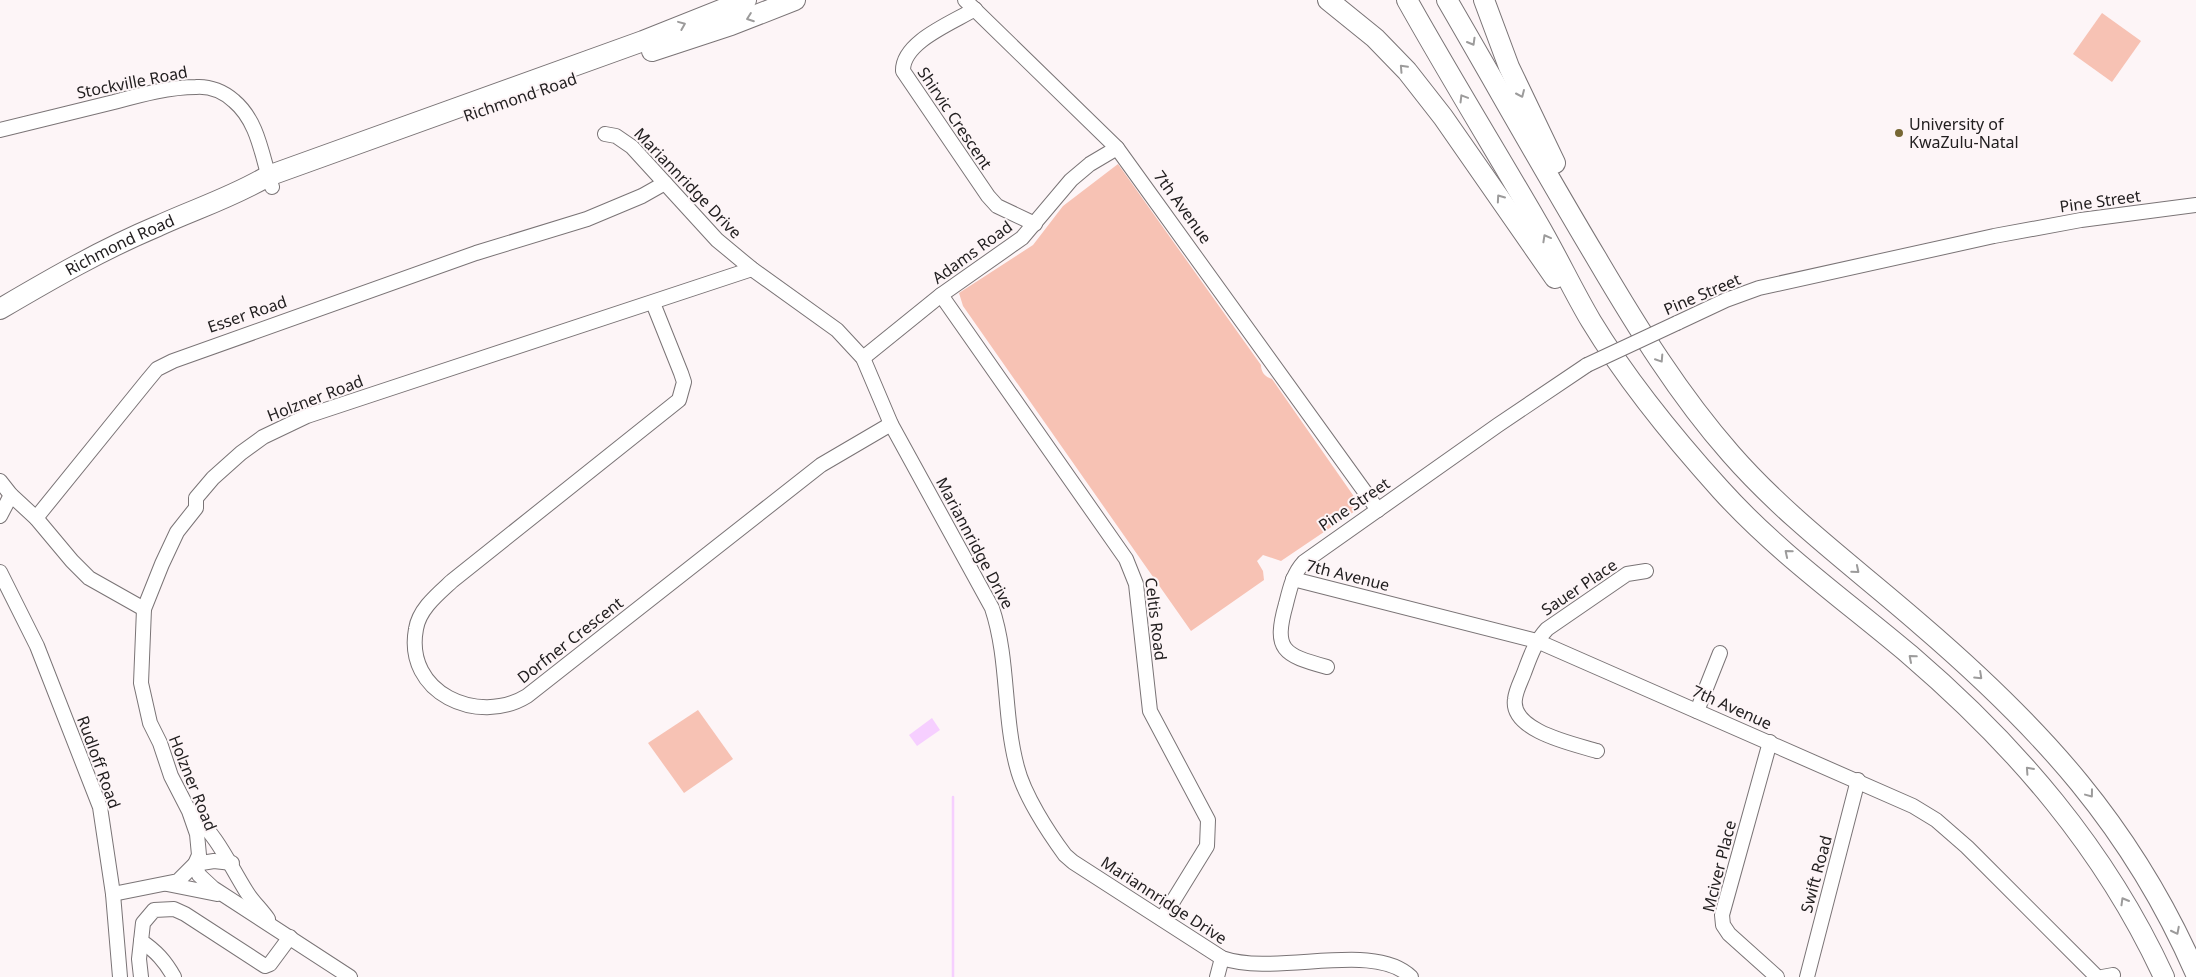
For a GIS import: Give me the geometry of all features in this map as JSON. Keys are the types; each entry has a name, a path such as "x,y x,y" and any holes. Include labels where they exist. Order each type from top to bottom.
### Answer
{"highway":[{"name":"Richmond Road","path":"0,309 48,280 127,240 244,191 643,41 746,0"},
{"name":"Richmond Road","path":"270,181 732,25 795,0"},
{"path":"1328,0 1375,38 1407,71 1443,117 1566,295 1591,321"},
{"path":"1407,0 1539,225 1591,321 1662,422 1724,494 1781,547 1960,700 2039,781 2072,822 2115,885 2164,977"},
{"path":"1447,0 1624,304 1696,412 1754,479 1808,530 1973,670 2025,719 2055,752 2086,789 2138,864 2176,931 2196,974"},
{"path":"1484,0 1533,119 1622,287 1624,304"}],"street":[{"name":"7th Avenue","path":"970,5 1118,148 1378,510"},
{"name":"Shirvic Crescent","path":"970,5 914,46 906,55 902,64 903,71 988,196 997,206 1035,224"},
{"name":"Stockville Road","path":"0,130 138,96 183,88 204,87 220,92 241,108 251,122 262,149 270,181"},
{"name":"Mariannridge Drive","path":"605,134 625,141 717,240 752,269 837,330 863,358 891,424 992,608 1000,632 1002,666 1016,766 1028,792 1065,854 1074,862 1222,958 1246,966 1272,967 1367,960 1395,966 1411,977"},
{"name":"Adams Road","path":"863,358 941,295 1022,238 1071,180 1090,164 1118,148"},
{"name":"Esser Road","path":"36,518 157,369 173,360 466,256 587,219 642,196 665,183"},
{"name":"Pine Street","path":"1293,579 1298,569 1311,556 1498,424 1587,365 1726,300 1759,288 1994,236 2081,220 2196,205"},
{"name":"Holzner Road","path":"195,864 199,855 199,845 189,811 171,776 160,743 150,723 141,683 144,609 178,532 196,508 196,498 224,467 263,437 307,416 752,269"},
{"name":"Celtis Road","path":"941,295 1120,551 1132,572 1136,584 1150,711 1208,820 1207,846 1162,920"},
{"name":"Dorfner Crescent","path":"653,303 684,382 679,400 452,580 424,610 416,628 417,654 426,677 436,690 446,698 478,709 496,708 516,703 821,465 891,424"},
{"path":"0,481 11,495 36,518 72,561 90,578 144,609"},
{"path":"0,516 11,495"},
{"path":"1311,556 1310,576 1316,586"},
{"name":"Sauer Place","path":"1536,641 1547,629 1627,574 1646,571"},
{"name":"Rudloff Road","path":"0,572 37,646 100,807 113,894 120,977"},
{"name":"7th Avenue","path":"1293,579 1536,641 1858,780 1926,812 1967,847 2097,977"},
{"path":"1293,579 1281,621 1280,641 1291,654 1300,660 1327,667"},
{"path":"1536,641 1514,700 1515,710 1527,724 1547,736 1597,752"},
{"path":"1697,710 1720,653"},
{"name":"Mciver Place","path":"1770,742 1722,914 1723,925 1729,934 1777,977"},
{"name":"Swift Road","path":"1807,977 1858,780"},
{"path":"189,811 204,825 232,863 246,892 274,928"},
{"path":"113,894 166,884 185,876 195,864 214,861 232,863"},
{"path":"195,864 201,877 230,899 350,977"},
{"path":"166,884 211,892 230,899"},
{"path":"141,977 139,959 143,923 154,910 163,908 185,914 265,966 270,964 290,937"},
{"path":"141,941 162,958 174,977"},
{"path":"1217,977 1222,958"}],"shaded area":[{"path":"2102,13 2141,41 2112,82 2073,54"},
{"path":"1118,164 1261,365 1264,374 1272,379 1355,498 1355,511 1281,561 1263,555 1257,561 1263,571 1264,580 1191,631 963,306 959,293 1033,245 1063,206"},
{"path":"698,710 733,759 684,793 648,743"},
{"path":"932,718 940,730 917,746 909,735"}],"waterway":[{"path":"953,797 953,977"}],"place":[{"name":"University of KwaZulu-Natal","path":"1899,133"}]}
